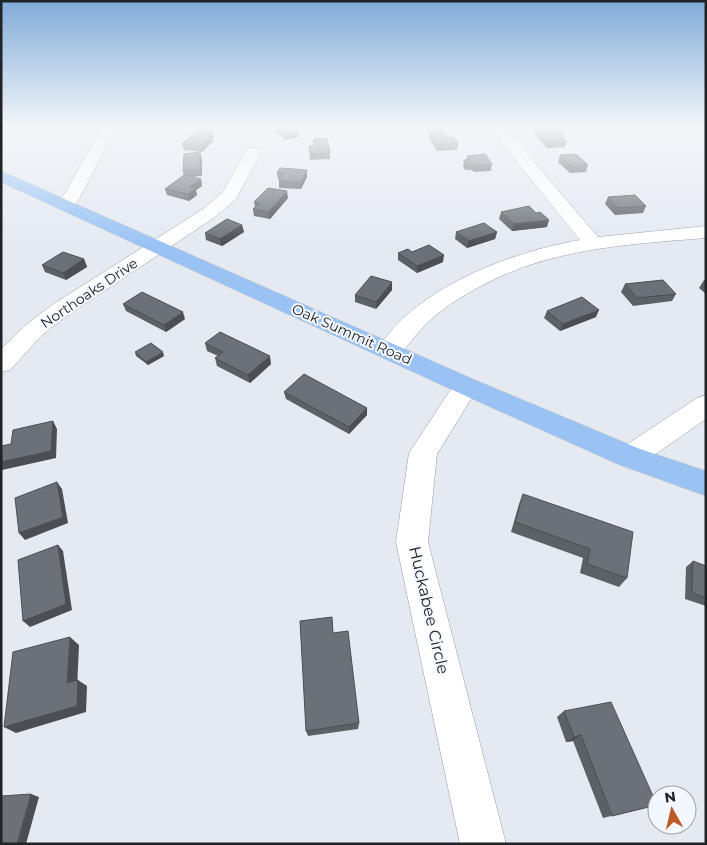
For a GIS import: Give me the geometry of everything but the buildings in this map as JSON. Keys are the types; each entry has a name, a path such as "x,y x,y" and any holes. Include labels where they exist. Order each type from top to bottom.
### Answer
{"main road":[{"name":"Oak Summit Road","path":"1,176 466,386 630,457 706,484"}],"street":[{"path":"66,204 72,197 89,165"},
{"name":"Northoaks Drive","path":"1,364 35,329 60,310 209,213 230,195 246,165"},
{"path":"528,165 592,242"},
{"path":"389,350 425,312 482,275 535,254 592,242 706,232"},
{"name":"Huckabee Circle","path":"466,386 423,453 412,542 483,844"},
{"path":"630,457 706,405"}]}
